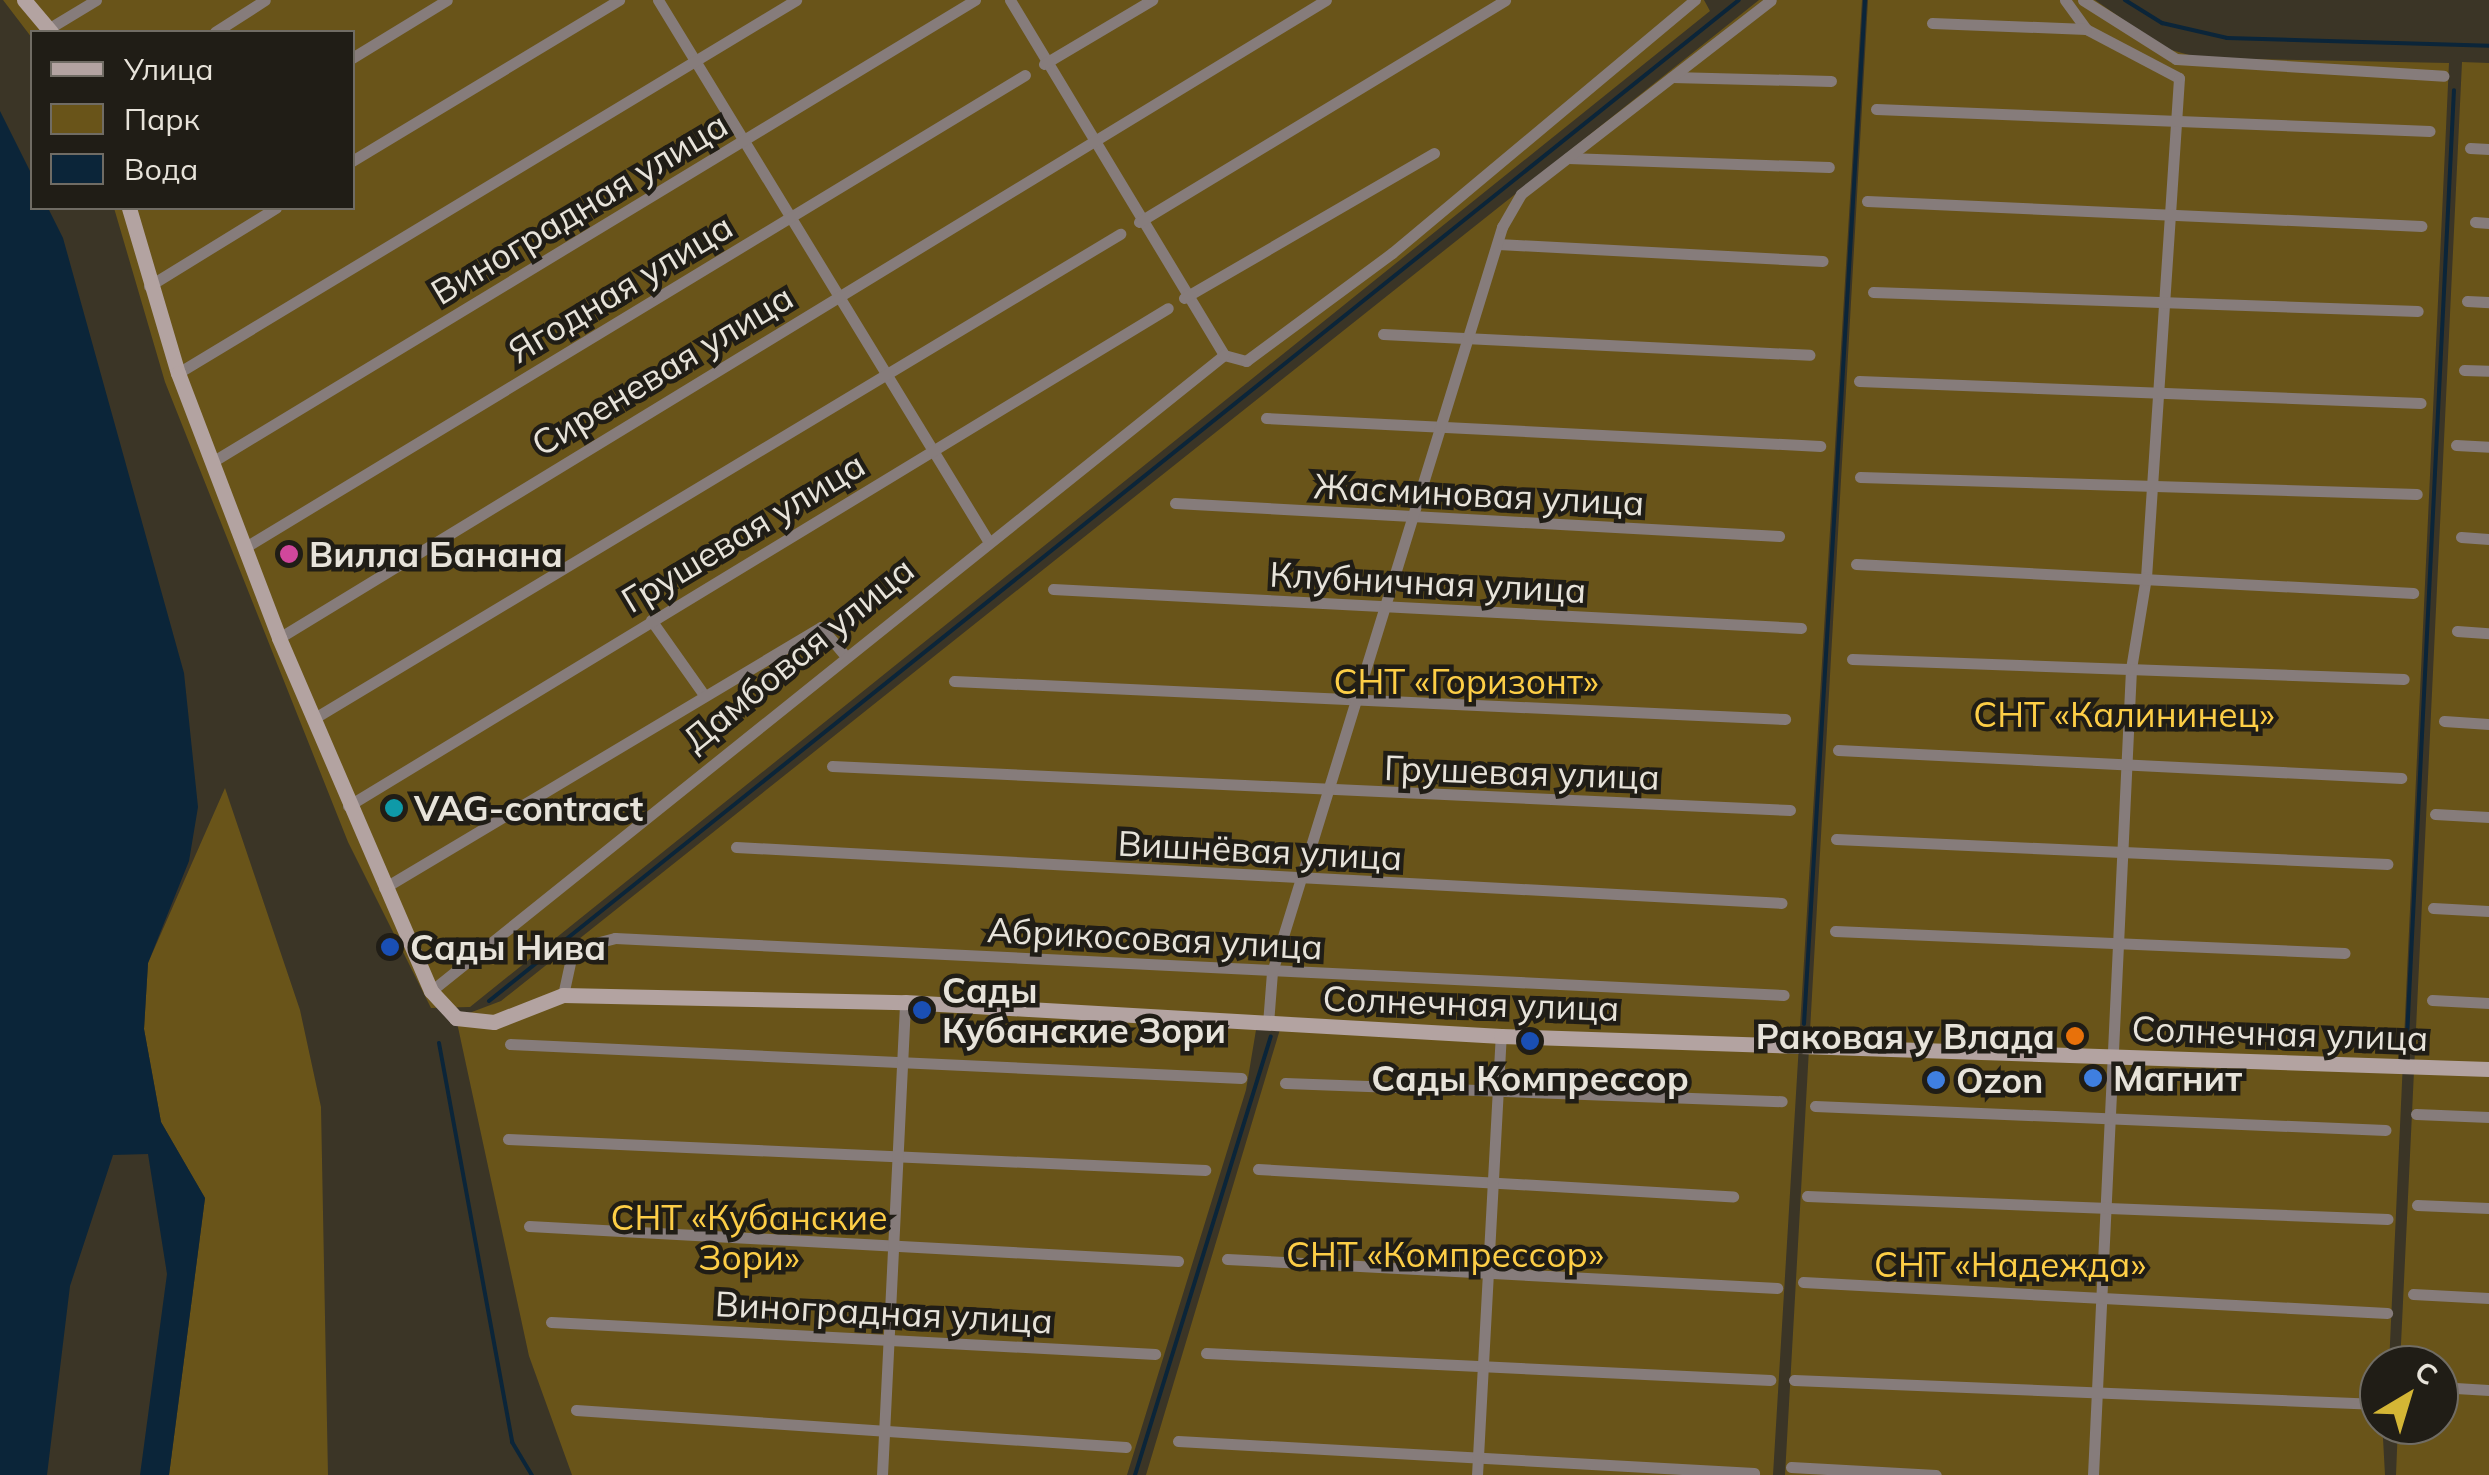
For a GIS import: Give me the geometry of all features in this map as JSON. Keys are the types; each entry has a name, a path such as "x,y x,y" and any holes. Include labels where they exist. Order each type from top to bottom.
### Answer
{"street":[{"path":"24,0 49,30"},
{"path":"51,30 96,0"},
{"path":"218,30 265,0"},
{"path":"355,56 447,0"},
{"path":"355,158 619,0"},
{"path":"658,0 987,539"},
{"path":"178,373 796,0"},
{"name":"Виноградная улица","path":"212,462 975,0"},
{"path":"1010,0 1045,63 1100,137 1141,221 1186,297 1224,355 1246,361 1266,349 1695,0"},
{"path":"1045,63 1152,0"},
{"path":"1100,137 1326,0"},
{"path":"1141,221 1505,0"},
{"path":"1268,1024 1272,972 1498,244 1521,194 1770,0"},
{"path":"2065,0 2086,29"},
{"path":"2083,0 2176,58 2443,76"},
{"path":"1932,23 2086,29 2179,78 2171,121 2146,577 2131,669 2117,1058 2093,1475"},
{"name":"Ягодная улица","path":"244,548 1026,75"},
{"path":"1672,77 1830,82"},
{"path":"1876,108 2430,132"},
{"name":"Сиреневая улица","path":"279,638 1100,137"},
{"path":"2470,148 2489,149"},
{"path":"1186,297 1434,153"},
{"path":"1568,158 1829,167"},
{"path":"1868,201 2420,226"},
{"path":"130,210 178,373 244,548 348,806 431,991"},
{"path":"149,286 273,210"},
{"path":"313,719 1120,234"},
{"path":"1498,244 1823,261"},
{"path":"1874,292 2418,311"},
{"path":"2467,301 2489,302"},
{"name":"Грушевая улица","path":"348,806 1168,308"},
{"path":"1384,334 1809,355"},
{"name":"Дамбовая улица","path":"431,991 843,653 1224,355"},
{"path":"2464,370 2489,371"},
{"path":"1859,381 2158,396 2421,402"},
{"path":"1266,418 1443,430 1820,446"},
{"path":"2456,445 2489,447"},
{"path":"1860,476 2418,494"},
{"name":"Жасминовая улица","path":"1176,503 1412,520 1780,536"},
{"path":"2462,538 2489,539"},
{"path":"1856,564 2412,593"},
{"name":"Клубничная улица","path":"1053,588 1384,609 1800,628"},
{"path":"650,620 702,692"},
{"path":"384,888 702,692 821,627 843,653"},
{"path":"2457,631 2489,633"},
{"path":"1852,659 2404,678"},
{"path":"954,681 1785,718"},
{"path":"2444,721 2489,724"},
{"path":"1838,750 2126,761 2402,778"},
{"name":"Грушевая улица","path":"832,766 1790,810"},
{"path":"2435,814 2489,817"},
{"path":"1836,839 2387,864"},
{"name":"Вишнёвая улица","path":"736,847 1302,881 1782,903"},
{"path":"2433,908 2489,911"},
{"path":"1836,931 2345,953"},
{"name":"Абрикосовая улица","path":"563,995 573,949 615,938 1784,995"},
{"name":"Солнечная улица","path":"431,991 456,1018 494,1022 563,995 904,1002 1500,1036 2489,1069"},
{"path":"2432,1000 2489,1002"},
{"path":"882,1475 904,1002"},
{"path":"1477,1475 1500,1036"},
{"path":"510,1044 1241,1078"},
{"path":"1285,1082 1782,1101"},
{"path":"1815,1106 2385,1130"},
{"path":"2416,1114 2489,1117"},
{"path":"508,1139 1205,1170"},
{"path":"1258,1169 1733,1196"},
{"path":"1806,1196 2388,1219"},
{"path":"2417,1206 2489,1208"},
{"path":"529,1226 1178,1262"},
{"path":"1227,1259 1777,1288"},
{"path":"1803,1282 2387,1313"},
{"path":"2413,1294 2489,1298"},
{"name":"Виноградная улица","path":"551,1322 1154,1354"},
{"path":"1206,1353 1770,1380"},
{"path":"1794,1380 2359,1403"},
{"path":"2459,1389 2489,1390"},
{"path":"576,1410 1126,1447"},
{"path":"1178,1441 1754,1473"},
{"path":"1791,1468 1936,1475"}],"green space":[{"path":"3,0 1704,0 1710,11 470,1007 431,1008 348,842 165,382 115,210 355,210 355,30 30,30 30,35"},
{"path":"1759,0 1862,0 1773,1475 1146,1475 1281,1026 1257,1024 1246,1090 1127,1475 572,1475 529,1356 456,1018 501,1001"},
{"name":"СНТ «Калининец»","path":"1868,0 2095,0 2164,48 2200,58 2449,63 2390,1345 2359,1345 2359,1445 2383,1445 2385,1475 1785,1475"},
{"path":"2462,62 2489,63 2489,1475 2396,1475 2397,1445 2459,1445 2459,1345 2401,1345"},
{"path":"225,788 300,1010 321,1107 328,1475 169,1475 205,1198 161,1122 144,1029 148,963"}],"water":[{"path":"0,111 30,171 30,210 49,210 63,238 184,673 198,807 189,861 148,963 144,1029 161,1122 205,1198 169,1475 140,1475 167,1274 148,1154 113,1155 70,1286 47,1475 0,1475"}],"waterway":[{"path":"489,1001 1739,0"},
{"path":"1804,1024 1865,0"},
{"path":"2125,0 2162,23 2227,38 2489,46"},
{"path":"2407,1037 2454,90"},
{"path":"1135,1475 1271,1037"},
{"path":"439,1043 512,1442 532,1475"}],"place":[{"name":"Вилла Банана","path":"289,554"},
{"name":"VAG-contract","path":"394,808"},
{"name":"Сады Нива","path":"390,947"},
{"name":"Сады Кубанские Зори","path":"922,1010"},
{"name":"Раковая у Влада","path":"2075,1036"},
{"name":"Сады Компрессор","path":"1530,1041"},
{"name":"Магнит","path":"2093,1078"},
{"name":"Ozon","path":"1936,1080"}],"park label":[{"name":"СНТ «Горизонт»","path":"1466,681"},
{"name":"СНТ «Кубанские Зори»","path":"749,1237"},
{"name":"СНТ «Компрессор»","path":"1445,1254"},
{"name":"СНТ «Надежда»","path":"2010,1264"}]}
